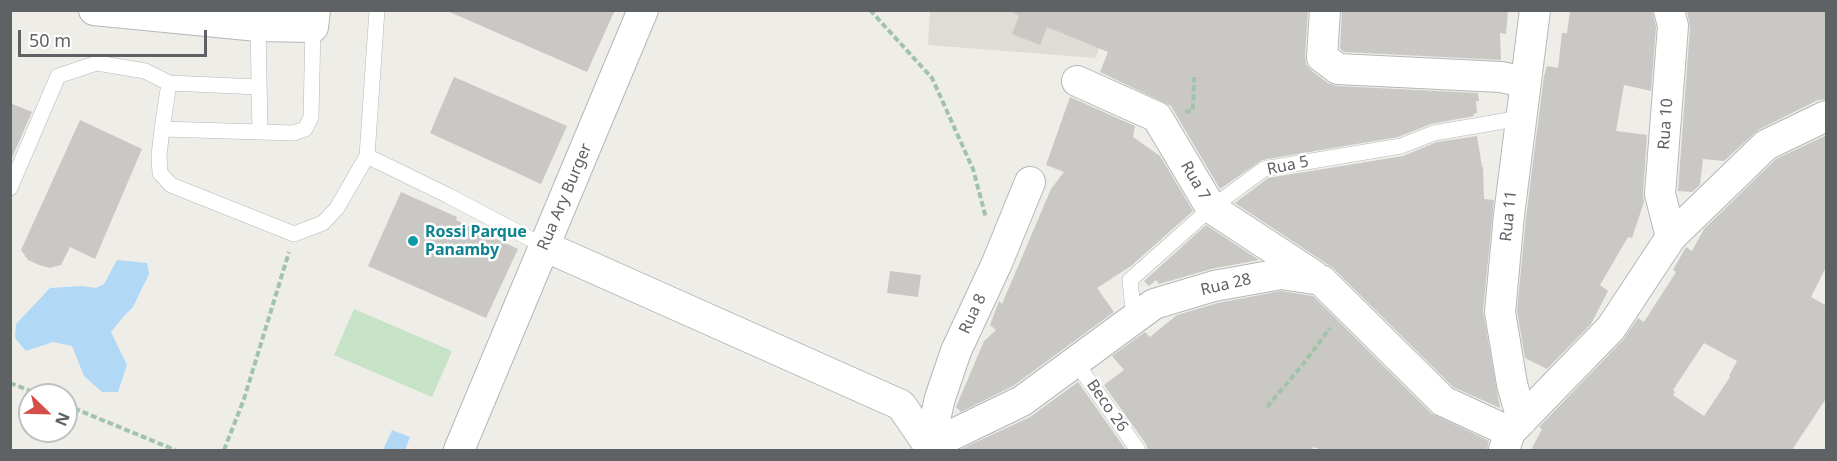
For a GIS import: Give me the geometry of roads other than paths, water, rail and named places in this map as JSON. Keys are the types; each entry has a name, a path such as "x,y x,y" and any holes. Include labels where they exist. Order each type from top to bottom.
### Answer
{"street":[{"name":"Rua Ary Burger","path":"459,450 643,10"},
{"path":"1325,10 1322,57 1338,69 1501,77 1525,82"},
{"name":"Rua 11","path":"1512,434 1512,384 1500,312 1509,215 1535,10"},
{"name":"Rua 10","path":"1669,10 1673,26 1660,194 1671,237"},
{"path":"107,11 258,26 314,19"},
{"name":"Rua 7","path":"1077,81 1157,117 1210,208 1321,280"},
{"path":"1321,280 1443,401 1512,434 1611,328 1671,237 1766,145 1827,116"},
{"name":"Rua 8","path":"928,448 940,398 956,351 997,263 1030,182"},
{"path":"544,246 901,405 928,448"},
{"name":"Rua 28","path":"928,448 1022,401 1154,304 1214,286 1281,274 1321,280"}],"lane":[{"path":"169,83 159,156 160,173 171,184 294,234 323,223 337,208 366,156 377,10"},
{"path":"162,129 294,133 305,129 311,117 314,19"},
{"path":"258,26 260,132"},
{"path":"10,188 58,76 98,63 145,71 169,83 259,87"},
{"name":"Rua 5","path":"1134,320 1130,280 1210,208 1264,169 1401,146 1434,133 1521,118"},
{"path":"366,156 450,196 544,246"},
{"name":"Beco 26","path":"1076,361 1138,450"}],"water":[{"path":"117,260 147,263 149,274 133,307 111,332 127,365 118,392 102,392 84,376 72,346 53,342 26,351 15,338 16,324 50,288 82,286 96,288 104,284"},
{"path":"392,430 410,437 405,450 383,450"}],"place":[{"name":"Rossi Parque Panamby","path":"413,241"}]}
